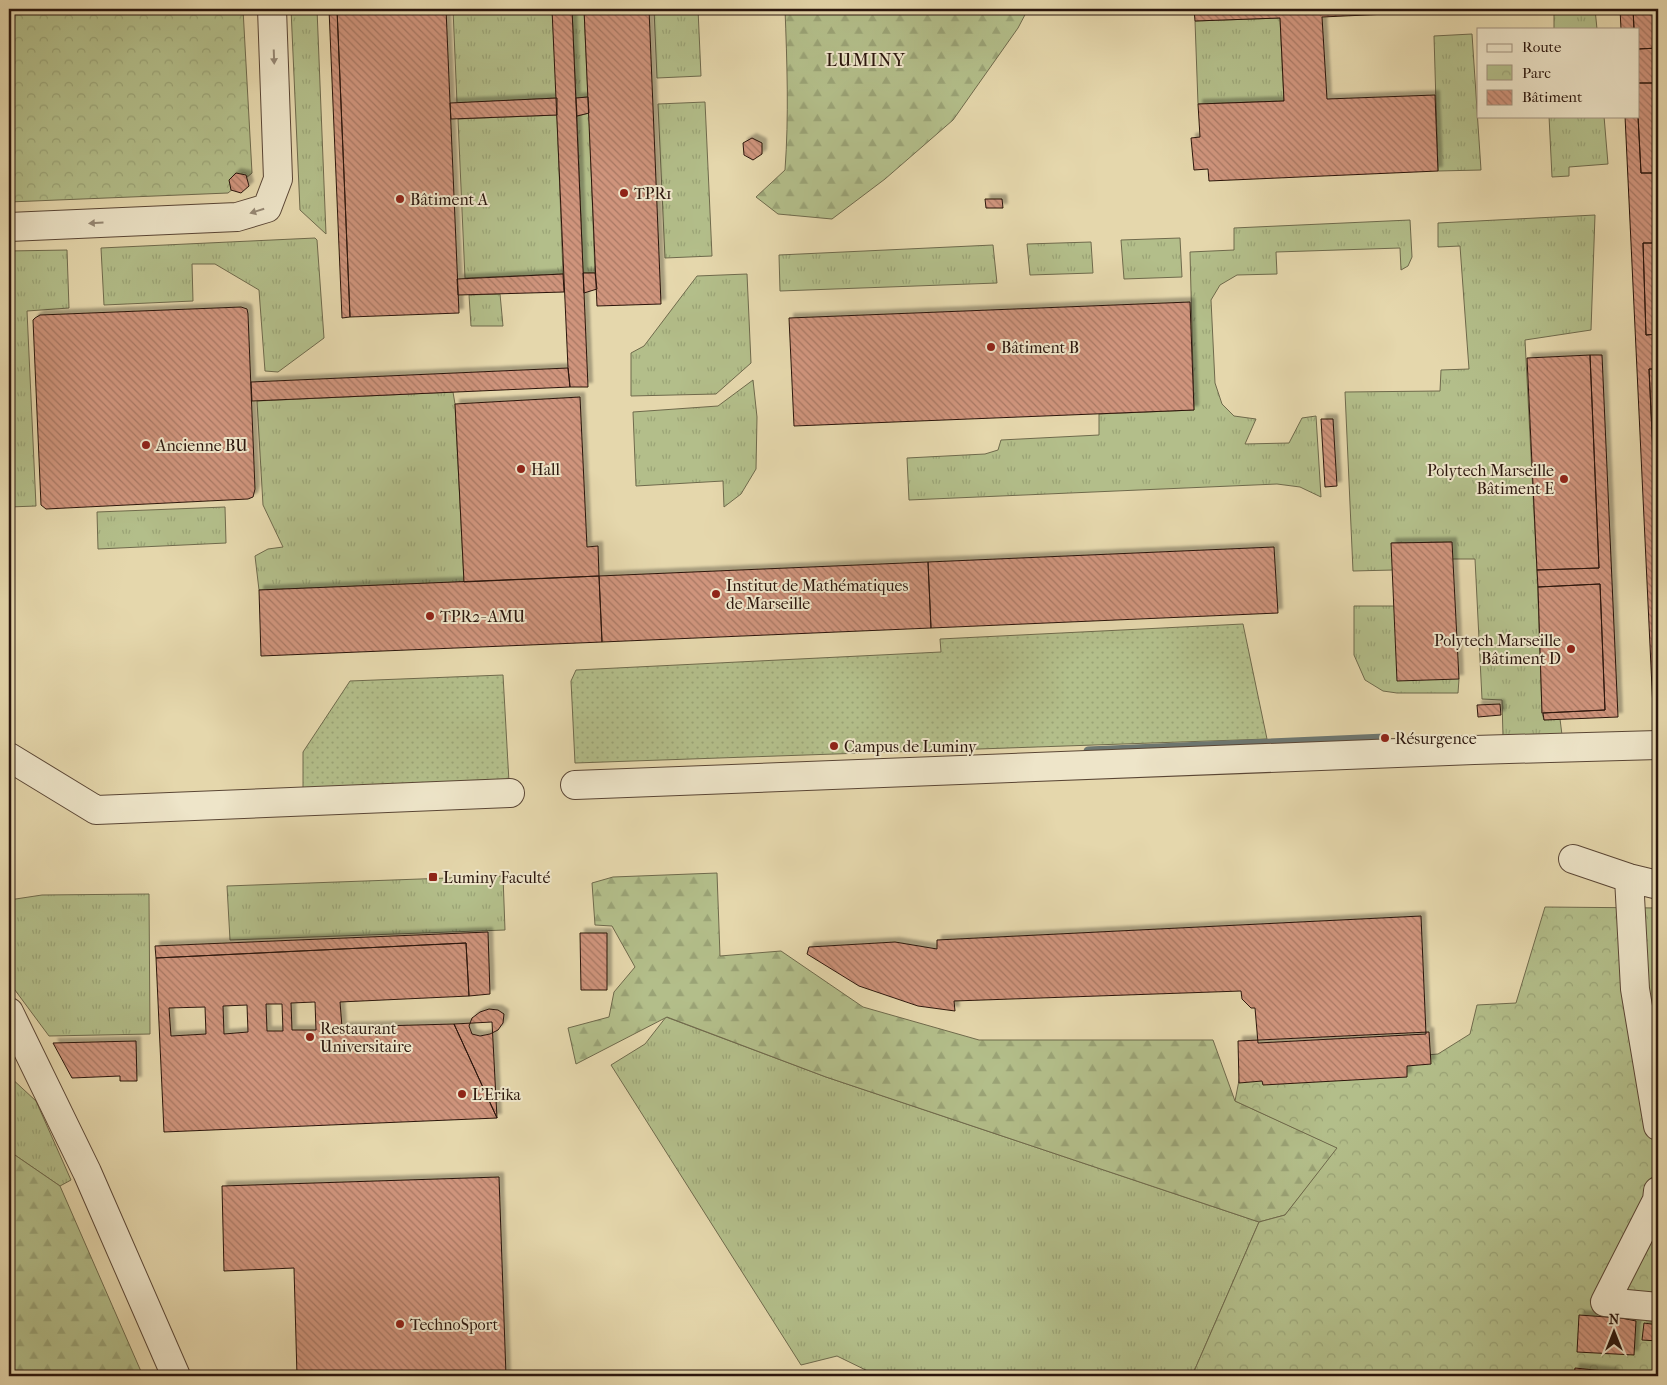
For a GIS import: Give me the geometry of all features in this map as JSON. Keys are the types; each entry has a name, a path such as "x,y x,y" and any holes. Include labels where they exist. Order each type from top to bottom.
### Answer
{"street":[{"path":"9,227 237,217 267,208 278,178 272,9"},
{"path":"575,785 1474,750 1658,746"},
{"path":"9,756 96,810 510,793"},
{"path":"1573,859 1629,878 1658,885"},
{"path":"1629,878 1635,989 1658,1126"},
{"path":"9,1012 18,1045 87,1172 176,1376"},
{"path":"1658,1191 1657,1200 1606,1302 1658,1308"}],"green space":[{"path":"9,9 243,9 252,173 228,193 9,202"},
{"path":"291,9 317,9 326,234 300,210"},
{"path":"453,9 552,9 557,98 457,103"},
{"path":"572,9 584,9 588,97 576,98"},
{"path":"654,9 698,9 701,76 657,78"},
{"path":"785,9 1028,9 1018,28 953,120 885,179 832,219 778,214 756,197 785,170 787,69"},
{"path":"1554,9 1595,9 1597,28 1554,28"},
{"path":"1280,18 1284,101 1198,104 1195,21"},
{"path":"1472,34 1481,170 1438,171 1434,36"},
{"path":"705,102 712,256 665,258 658,104"},
{"path":"589,113 595,273 583,273 577,116"},
{"path":"557,115 563,274 465,278 458,119"},
{"path":"1549,118 1604,118 1608,164 1569,167 1569,176 1552,177"},
{"path":"1595,215 1591,330 1525,340 1537,570 1542,713 1544,720 1560,719 1562,735 1503,737 1502,700 1482,699 1475,559 1452,559 1451,542 1392,543 1393,570 1353,571 1345,392 1440,391 1441,370 1469,369 1460,246 1438,247 1438,223"},
{"path":"1410,220 1412,257 1408,266 1401,270 1400,248 1276,252 1277,274 1237,275 1220,285 1211,300 1215,383 1222,404 1234,416 1256,419 1245,444 1289,443 1302,418 1316,416 1321,497 1300,487 1277,484 909,500 907,458 985,454 998,450 1001,440 1099,435 1099,414 1194,410 1190,252 1234,250 1234,228"},
{"path":"315,238 317,240 324,338 278,372 265,371 259,290 215,264 192,264 193,301 104,305 101,248"},
{"path":"1180,238 1182,277 1124,279 1121,240"},
{"path":"1091,242 1093,273 1030,275 1027,244"},
{"path":"993,245 997,283 780,291 779,255"},
{"path":"67,250 69,308 27,311 36,506 9,507 9,251"},
{"path":"747,274 751,363 716,394 631,396 631,353 644,346 697,276"},
{"path":"500,294 503,326 471,326 469,295"},
{"path":"753,380 757,417 756,469 741,494 724,507 723,481 636,486 633,412 718,406"},
{"path":"453,392 464,582 259,590 255,556 268,549 283,547 263,505 257,401"},
{"path":"225,507 226,543 98,549 97,512"},
{"path":"1354,606 1394,606 1459,679 1458,693 1397,693 1383,691 1365,680 1354,655"},
{"path":"1243,624 1267,739 575,763 571,681 576,670 941,652 940,639"},
{"path":"503,675 509,782 303,788 303,752 350,681"},
{"path":"717,873 720,956 781,951 863,1007 979,1040 1213,1040 1235,1101 1338,1148 1285,1215 1259,1222 826,1077 667,1017 576,1064 568,1028 609,1017 614,992 635,967 612,926 595,925 592,883 613,877"},
{"path":"503,876 505,930 230,940 227,886"},
{"path":"149,894 150,1034 49,1036 9,982 9,900 42,895"},
{"path":"1545,907 1658,908 1658,1376 1192,1376 1259,1222 1285,1215 1337,1148 1235,1101 1241,1070 1438,1054 1470,1034 1477,1005 1516,1003"},
{"path":"666,1017 826,1077 1259,1222 1192,1376 878,1376 837,1356 801,1365 611,1065 645,1044"},
{"path":"9,1076 36,1101 71,1180 60,1186 9,1151"},
{"path":"9,1151 60,1186 143,1376 9,1376"}],"building":[{"path":"329,9 337,9 350,317 342,318"},
{"name":"Bâtiment A","path":"337,9 446,9 459,313 350,317"},
{"path":"552,9 572,9 588,387 570,387 568,368"},
{"name":"TPR1","path":"584,9 649,9 661,304 597,306"},
{"path":"1194,9 1432,9 1432,12 1322,17 1327,99 1435,95 1438,171 1209,181 1208,169 1194,170 1191,138 1200,137 1198,104 1284,101 1280,18 1195,21"},
{"path":"1620,9 1633,9 1634,28 1621,28"},
{"path":"1633,9 1658,9 1658,48 1640,49 1640,28 1634,28"},
{"path":"1658,48 1658,83 1640,83 1640,49"},
{"path":"1640,83 1658,83 1658,173 1641,173 1638,118 1640,118"},
{"path":"588,97 589,113 577,116 576,98"},
{"path":"557,98 557,115 451,119 450,103"},
{"path":"1625,118 1638,118 1641,173 1658,173 1658,243 1643,243 1646,335 1658,334 1658,369 1649,369 1658,559 1658,709 1653,709"},
{"path":"752,138 762,143 762,154 753,160 744,155 743,143"},
{"path":"236,173 246,175 249,186 241,193 231,190 229,180"},
{"path":"985,199 1002,199 1003,208 986,208"},
{"path":"1643,243 1658,243 1658,334 1646,335"},
{"path":"583,273 595,273 597,289 584,293"},
{"path":"563,274 564,292 458,295 457,279"},
{"name":"Bâtiment B","path":"1190,302 1194,410 794,426 789,318"},
{"name":"Ancienne BU","path":"241,307 247,309 248,314 255,489 253,497 248,499 46,509 41,505 33,320 35,318 40,315"},
{"path":"1590,355 1602,355 1618,717 1544,720 1543,713 1605,710 1600,584 1538,587 1537,570 1599,568"},
{"name":"Polytech Marseille Bâtiment E","path":"1590,355 1599,568 1537,570 1527,358"},
{"path":"568,368 570,387 252,401 251,382"},
{"path":"1649,369 1658,369 1658,559"},
{"name":"Hall","path":"580,397 587,547 598,546 599,576 464,582 455,404"},
{"path":"1321,419 1333,419 1337,486 1325,487"},
{"path":"1452,542 1459,679 1397,681 1391,543"},
{"path":"1274,547 1278,613 931,628 928,562"},
{"path":"928,562 931,628 602,642 599,576"},
{"name":"TPR2- AMU","path":"599,576 602,642 261,656 259,590"},
{"name":"Polytech Marseille Bâtiment D","path":"1600,584 1605,710 1542,713 1538,587"},
{"path":"1500,704 1501,715 1478,717 1477,705"},
{"path":"1421,916 1426,1034 1258,1043 1255,1008 1251,1008 1242,999 1241,991 954,1001 955,1011 918,1006 859,986 807,954 809,947 895,942 937,949 937,940"},
{"path":"488,932 490,994 469,996 466,943 156,958 155,946"},
{"path":"580,933 607,933 607,990 581,990"},
{"name":"Restaurant Universitaire","path":"466,943 469,996 340,1002 342,1027 454,1024 497,1118 164,1132 156,958","holes":["315,1002 316,1030 292,1030 291,1003","266,1004 282,1004 283,1031 267,1031","247,1005 248,1032 224,1034 223,1006","205,1007 206,1034 171,1036 169,1008"]},
{"path":"489,1009 498,1010 504,1014 503,1023 498,1030 490,1034 480,1036 472,1034 469,1026 472,1018 480,1012"},
{"path":"492,1022 497,1118 454,1024"},
{"path":"1429,1032 1431,1064 1407,1066 1407,1077 1263,1085 1262,1081 1239,1083 1238,1041"},
{"path":"136,1041 137,1081 120,1081 120,1076 72,1078 53,1043"},
{"name":"TechnoSport","path":"499,1177 506,1376 297,1376 294,1268 224,1271 222,1186"},
{"path":"1579,1315 1636,1321 1634,1355 1577,1352"},
{"path":"1644,1323 1658,1325 1658,1341 1642,1340"},
{"path":"1575,1368 1614,1372 1614,1375 1622,1376 1574,1376"}],"waterway":[{"path":"1088,751 1385,738"}],"place":[{"name":"TPR1","path":"624,193"},
{"name":"Bâtiment A","path":"400,199"},
{"name":"Bâtiment B","path":"991,347"},
{"name":"Ancienne BU","path":"146,445"},
{"name":"Hall","path":"521,469"},
{"name":"Polytech Marseille Bâtiment E","path":"1564,479"},
{"name":"Institut de Mathématiques de Marseille","path":"716,594"},
{"name":"TPR2- AMU","path":"430,616"},
{"name":"Polytech Marseille Bâtiment D","path":"1571,649"},
{"name":"Résurgence","path":"1385,738"},
{"name":"Campus de Luminy","path":"834,746"},
{"name":"Luminy Faculté","path":"433,877"},
{"name":"Restaurant Universitaire","path":"310,1037"},
{"name":"L'Erika","path":"462,1094"},
{"name":"TechnoSport","path":"400,1324"}],"district":[{"name":"LUMINY","path":"866,60"}]}
